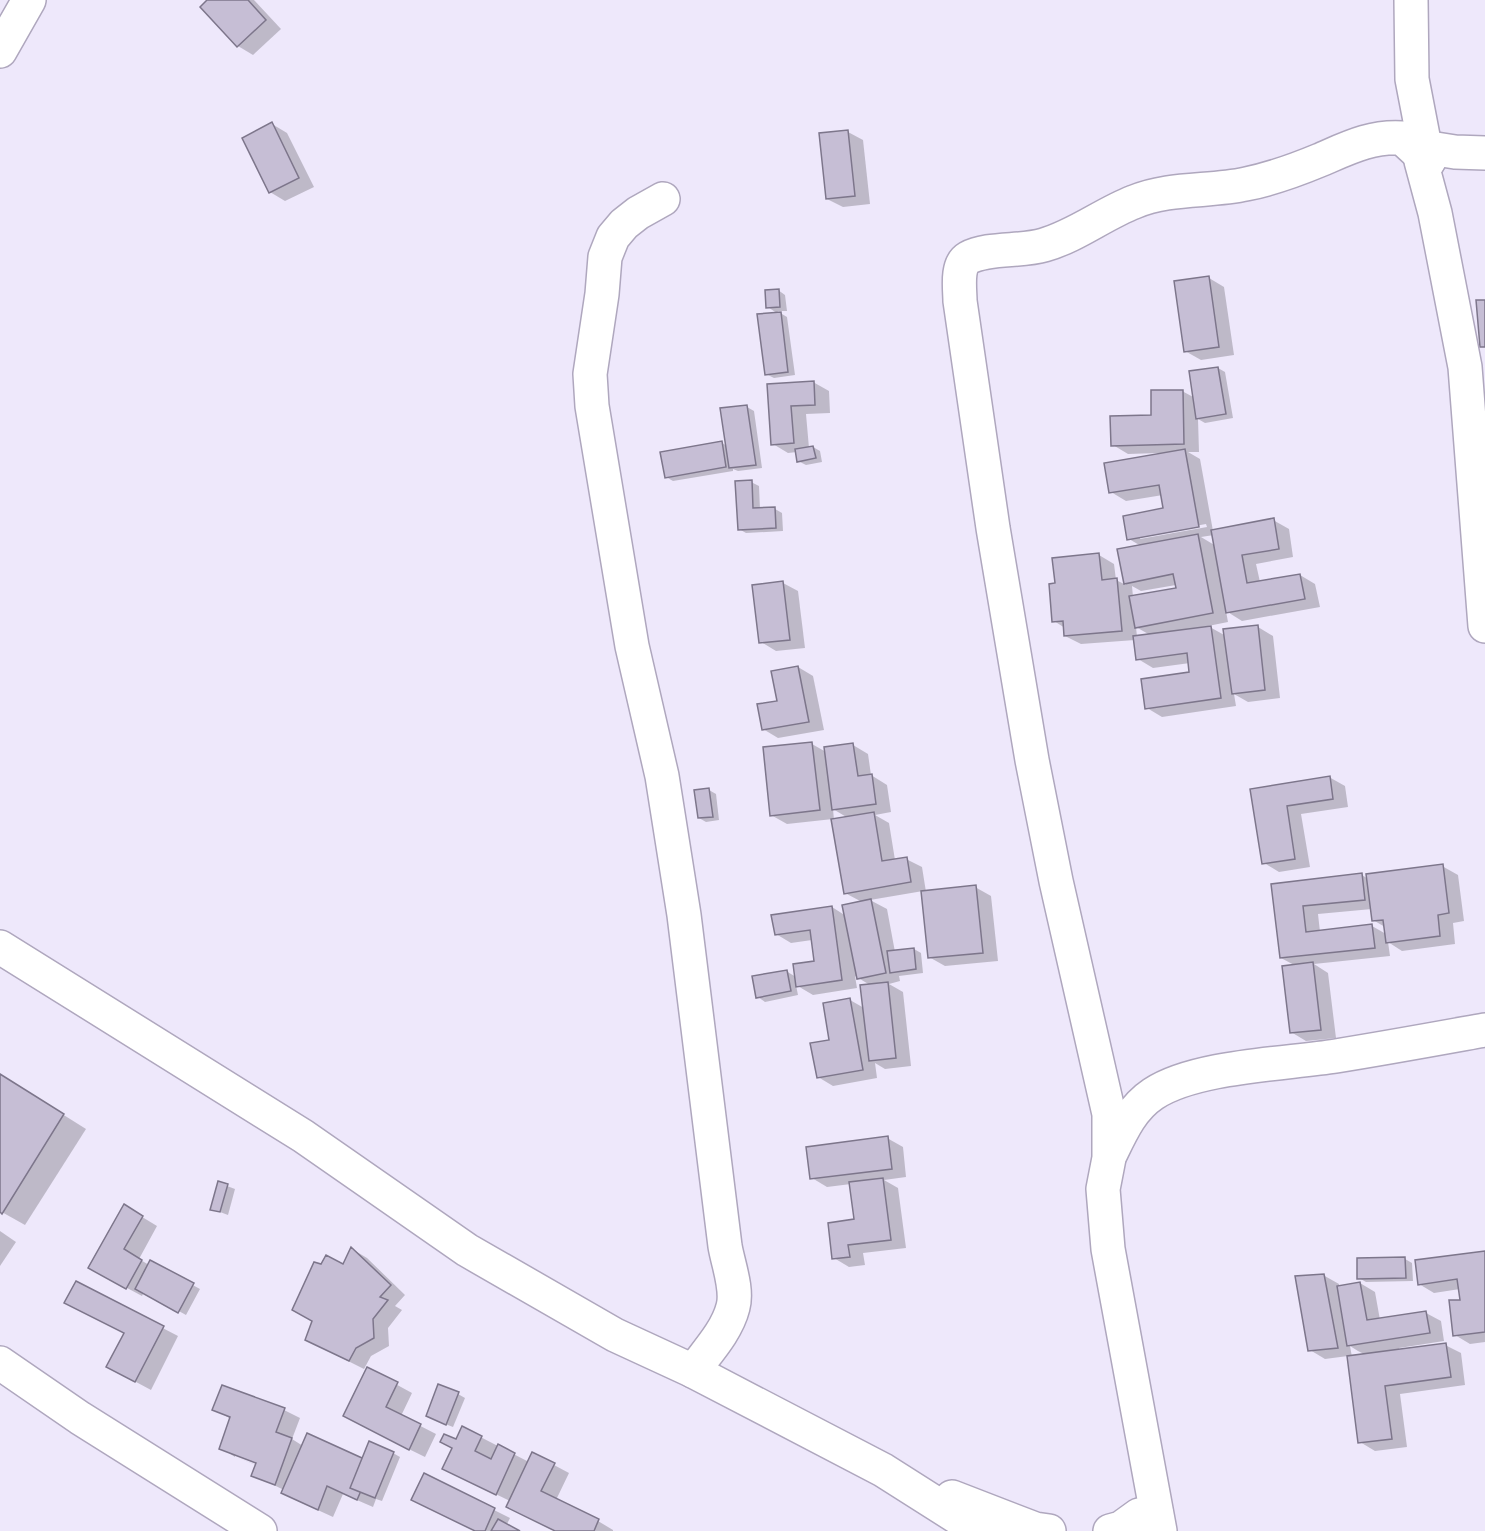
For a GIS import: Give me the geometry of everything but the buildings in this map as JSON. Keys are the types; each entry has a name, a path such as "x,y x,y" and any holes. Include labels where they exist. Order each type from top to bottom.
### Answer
{"street":[{"path":"0,51 29,0"},
{"path":"1411,0 1412,80 1428,162"},
{"path":"1110,1531 1121,1528 1139,1515 1158,1521 1108,1249 1103,1189 1109,1158 1109,1114 1056,881 1032,759 997,551 960,301 961,267 966,259 975,256 1018,251 1055,242 1136,201 1156,195 1230,187 1258,181 1293,170 1374,138 1402,138 1428,162"},
{"path":"1428,162 1436,149 1485,153"},
{"path":"1428,162 1421,161 1434,213 1465,368 1480,502 1485,626"},
{"path":"663,199 638,213 613,237 605,257 590,374 595,428 609,514 634,655 662,776 684,915 725,1246 733,1286 734,1306 724,1328 693,1371"},
{"path":"0,947 303,1136 467,1250 615,1335 693,1371 882,1470 979,1531"},
{"path":"1109,1158 1126,1121 1141,1104 1154,1094 1192,1078 1216,1072 1337,1056 1485,1030"},
{"path":"0,1363 80,1418 260,1531"},
{"path":"882,1470 1035,1529 1049,1531"}]}
